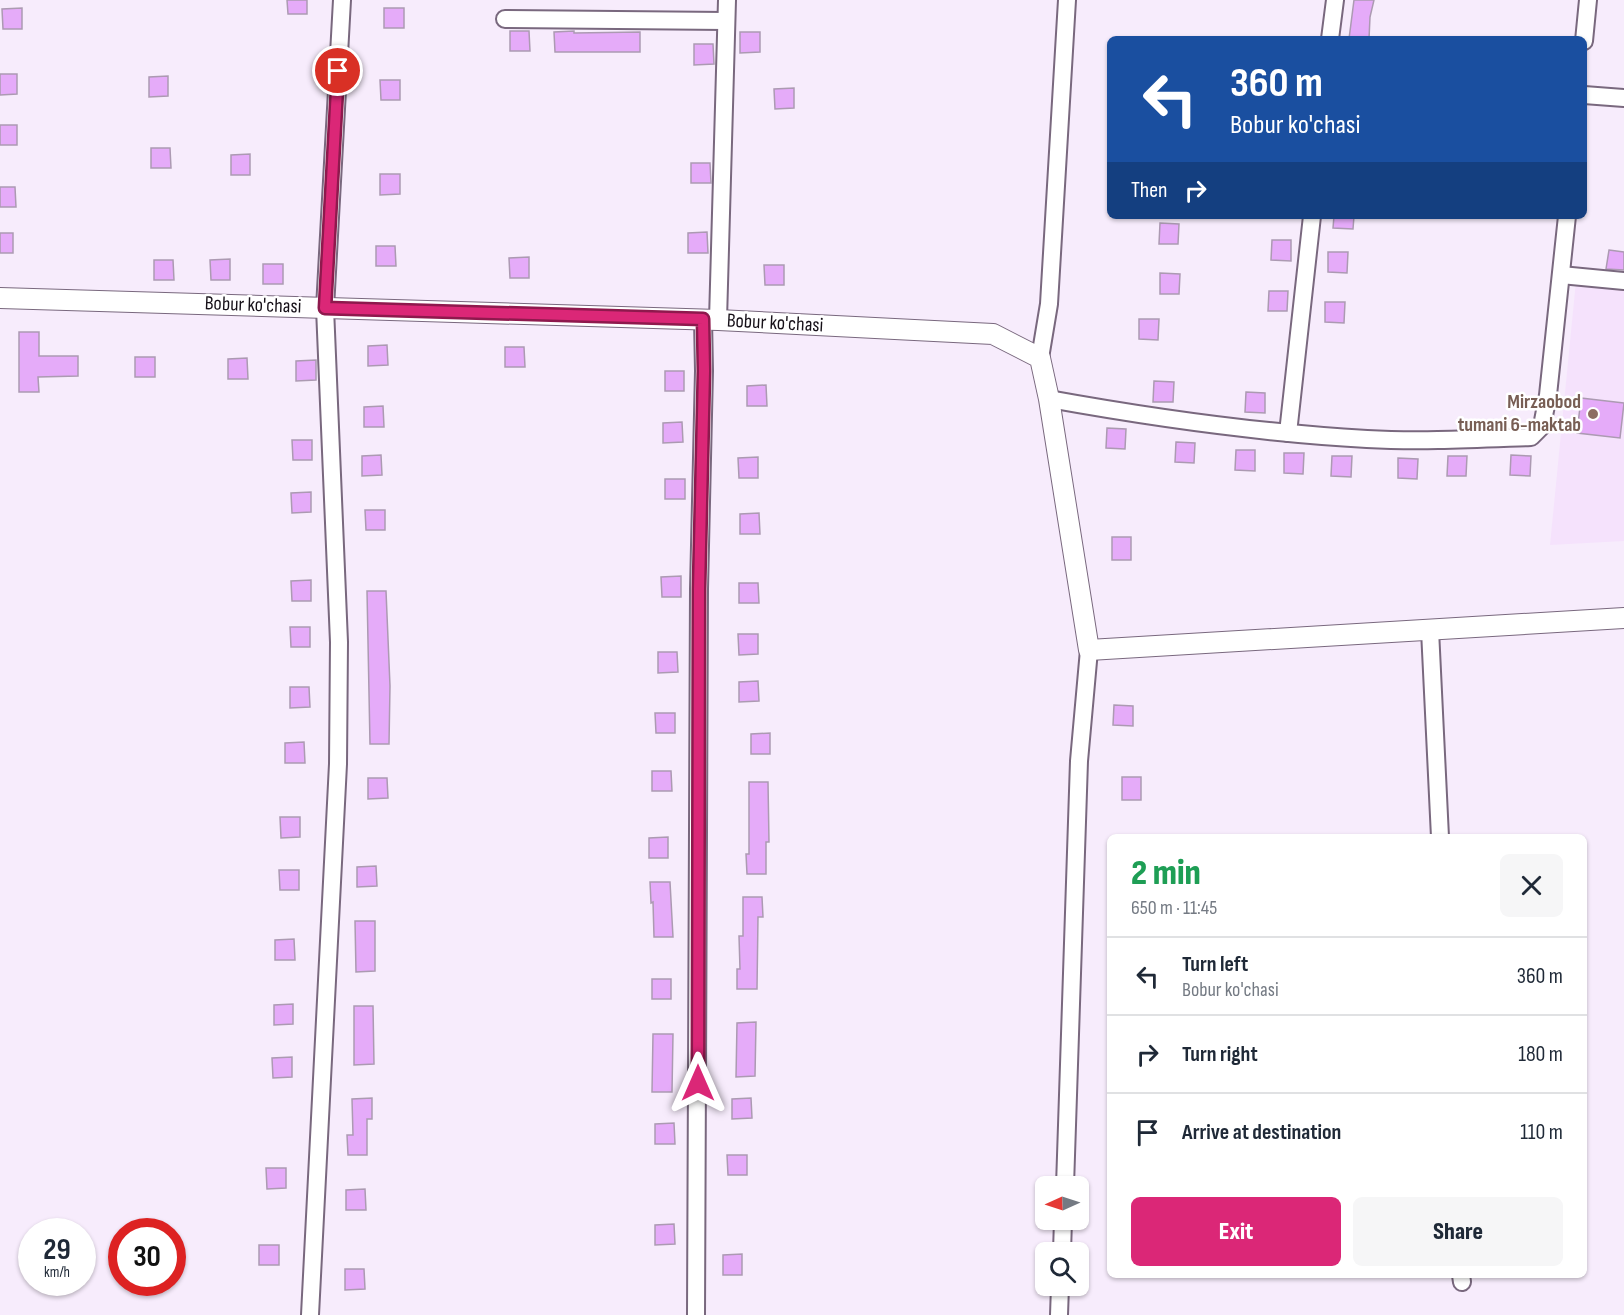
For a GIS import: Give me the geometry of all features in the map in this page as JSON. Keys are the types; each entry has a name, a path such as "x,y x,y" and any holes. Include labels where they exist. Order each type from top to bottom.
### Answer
{"street":[{"path":"310,1315 338,764 339,642 325,308 342,0"},
{"path":"696,1315 699,589 704,371 710,320 727,0"},
{"path":"1065,1176 1079,760 1089,650 1049,399 1040,358 1049,304 1067,0"},
{"path":"1330,36 1335,0"},
{"path":"1585,36 1588,0"},
{"path":"505,19 726,21"},
{"path":"1587,95 1624,98"},
{"path":"1288,433 1312,219"},
{"path":"1049,399 1208,424 1288,433 1369,439 1532,437 1542,426 1548,395 1567,219"},
{"path":"1561,275 1624,281"},
{"name":"Bobur ko'chasi","path":"0,298 710,320 993,334 1040,358"},
{"path":"1089,650 1624,618"},
{"path":"1430,630 1440,834"},
{"path":"1059,1315 1060,1296"}],"shaded area":[{"name":"Mirzaobod tumani 6-maktab","path":"1576,281 1624,288 1624,541 1550,545"}],"building":[{"path":"287,0 307,0 307,14 288,14"},
{"path":"1354,0 1374,0 1369,36 1349,36"},
{"path":"22,8 22,29 3,29 2,9"},
{"path":"384,8 404,8 404,28 384,28"},
{"path":"510,31 529,31 530,51 510,51"},
{"path":"574,31 574,33 640,32 640,52 555,52 554,32"},
{"path":"740,32 760,32 760,52 740,53"},
{"path":"694,44 713,44 714,64 694,65"},
{"path":"0,74 17,74 17,94 0,95"},
{"path":"168,76 168,96 149,97 149,77"},
{"path":"380,80 400,80 400,100 381,100"},
{"path":"794,88 794,108 775,109 774,89"},
{"path":"0,125 17,125 17,145 0,145"},
{"path":"151,148 170,148 171,168 151,168"},
{"path":"250,154 250,175 231,175 231,155"},
{"path":"691,163 710,163 711,183 691,183"},
{"path":"380,174 400,174 400,194 380,195"},
{"path":"0,187 15,187 16,207 0,207"},
{"path":"1334,219 1354,219 1353,229 1333,228"},
{"path":"1160,223 1179,224 1178,244 1159,244"},
{"path":"707,232 708,253 688,253 688,233"},
{"path":"0,233 13,233 13,253 0,253"},
{"path":"1272,240 1291,240 1291,261 1271,260"},
{"path":"376,246 395,246 396,266 376,266"},
{"path":"1609,250 1624,252 1624,270 1606,269"},
{"path":"1328,252 1348,252 1347,273 1328,272"},
{"path":"529,257 529,278 510,278 509,258"},
{"path":"230,259 230,280 211,280 210,260"},
{"path":"154,260 173,260 174,280 154,280"},
{"path":"263,264 283,264 283,284 263,284"},
{"path":"764,265 784,265 784,285 765,285"},
{"path":"1160,273 1180,274 1179,294 1160,294"},
{"path":"1269,291 1288,291 1287,311 1268,311"},
{"path":"1325,302 1345,302 1344,323 1325,322"},
{"path":"1139,319 1159,319 1158,340 1139,339"},
{"path":"19,332 39,332 39,356 78,356 78,376 38,377 39,392 19,392"},
{"path":"387,345 388,365 368,366 368,346"},
{"path":"505,347 524,347 525,367 505,367"},
{"path":"135,357 155,357 155,377 135,377"},
{"path":"247,358 248,379 228,379 228,359"},
{"path":"316,360 316,380 296,381 296,361"},
{"path":"665,371 684,371 684,391 665,391"},
{"path":"1154,381 1174,382 1173,402 1153,402"},
{"path":"766,385 767,406 747,406 747,386"},
{"path":"1246,392 1265,393 1265,413 1245,412"},
{"path":"1581,398 1624,403 1620,438 1577,433"},
{"path":"383,406 384,427 364,427 364,407"},
{"path":"682,422 683,442 663,443 663,423"},
{"path":"1107,428 1126,429 1125,449 1106,448"},
{"path":"292,440 312,440 312,460 293,460"},
{"path":"1176,442 1195,443 1194,463 1175,462"},
{"path":"1236,450 1255,450 1255,471 1235,470"},
{"path":"1284,453 1304,453 1303,474 1284,473"},
{"path":"381,455 382,475 362,476 362,456"},
{"path":"1511,455 1531,456 1530,476 1510,475"},
{"path":"1332,456 1352,456 1351,477 1331,476"},
{"path":"1448,456 1467,456 1466,476 1447,476"},
{"path":"758,457 758,478 739,478 738,458"},
{"path":"1398,458 1418,459 1417,479 1398,478"},
{"path":"665,479 685,479 685,499 665,499"},
{"path":"311,492 311,512 292,513 291,493"},
{"path":"365,510 385,510 385,530 366,530"},
{"path":"759,513 760,534 740,534 740,514"},
{"path":"1112,537 1131,537 1131,560 1112,560"},
{"path":"681,576 681,597 662,597 661,577"},
{"path":"311,580 311,601 292,601 291,581"},
{"path":"739,583 758,583 759,603 739,603"},
{"path":"367,591 386,591 390,686 389,744 370,744"},
{"path":"290,627 310,627 310,647 291,647"},
{"path":"738,634 758,634 758,654 739,655"},
{"path":"658,652 677,652 678,672 658,673"},
{"path":"758,681 759,701 739,702 739,682"},
{"path":"290,687 309,687 310,707 290,708"},
{"path":"1114,705 1133,706 1133,726 1113,725"},
{"path":"655,713 675,713 675,733 656,733"},
{"path":"770,733 770,754 751,754 751,734"},
{"path":"304,742 305,763 285,763 285,743"},
{"path":"652,771 671,771 672,791 652,791"},
{"path":"1122,777 1141,777 1141,800 1122,800"},
{"path":"368,778 387,778 388,798 368,799"},
{"path":"749,782 768,782 769,842 766,842 766,874 747,874"},
{"path":"280,817 300,817 300,837 281,838"},
{"path":"668,837 668,858 649,858 649,838"},
{"path":"376,866 377,886 357,887 357,867"},
{"path":"279,870 299,870 299,890 280,890"},
{"path":"650,882 670,882 673,937 654,937"},
{"path":"743,897 762,897 763,917 758,917 757,989 737,989 737,969 740,969 739,936 743,936"},
{"path":"355,921 375,921 375,971 356,972"},
{"path":"294,939 295,960 275,960 275,940"},
{"path":"652,979 671,979 671,999 652,999"},
{"path":"293,1004 293,1024 274,1025 274,1005"},
{"path":"354,1006 373,1006 374,1064 354,1065"},
{"path":"756,1022 755,1076 736,1077 737,1023"},
{"path":"653,1034 673,1034 672,1092 652,1092"},
{"path":"292,1057 292,1077 273,1078 272,1058"},
{"path":"372,1098 372,1119 367,1119 367,1155 348,1155 347,1135 353,1135 352,1099"},
{"path":"751,1098 752,1118 732,1119 732,1099"},
{"path":"674,1123 675,1144 655,1144 655,1124"},
{"path":"727,1155 747,1155 747,1175 728,1175"},
{"path":"266,1168 286,1168 286,1188 267,1189"},
{"path":"365,1189 366,1210 346,1210 346,1190"},
{"path":"674,1224 675,1244 655,1245 655,1225"},
{"path":"259,1245 279,1245 279,1265 259,1265"},
{"path":"742,1254 742,1275 723,1275 723,1255"},
{"path":"345,1269 364,1269 365,1289 345,1290"}],"place":[{"name":"Mirzaobod tumani 6-maktab","path":"1593,414"}],"route":[{"path":"338,71 325,308 703,319 699,589 698,1083"}]}
